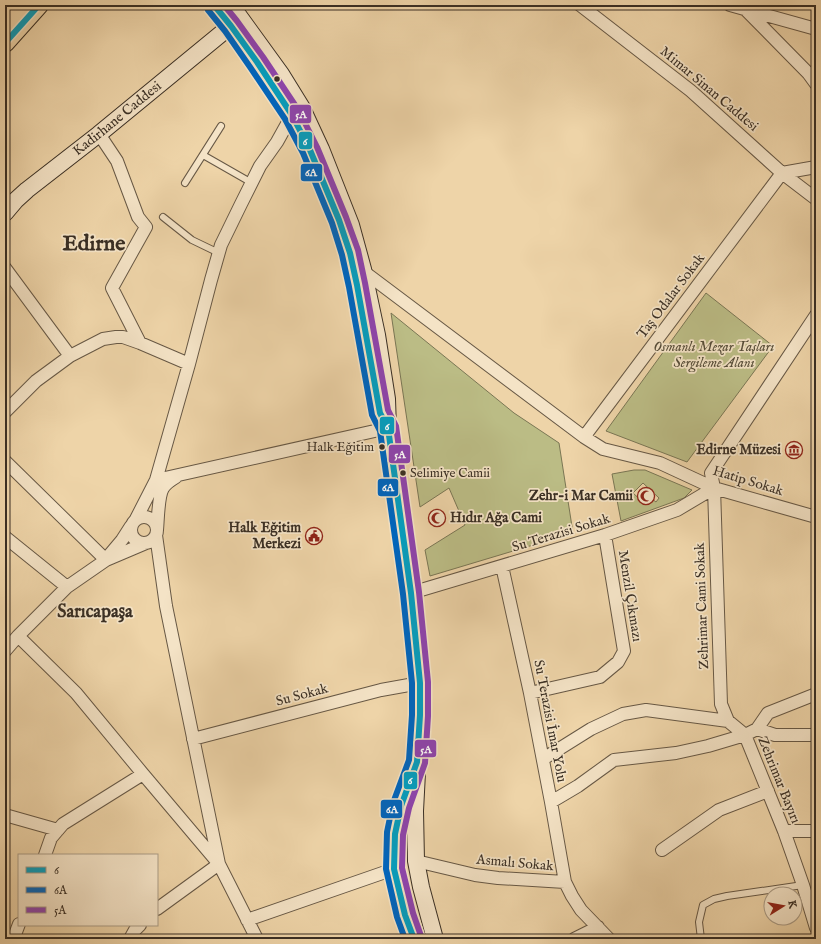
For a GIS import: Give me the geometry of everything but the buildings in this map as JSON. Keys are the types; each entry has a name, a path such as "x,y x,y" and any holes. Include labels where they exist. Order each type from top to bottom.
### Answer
{"main road":[{"path":"5,19 18,5"},
{"path":"5,43 39,5"},
{"path":"214,5 236,22"},
{"path":"231,5 236,22 257,62 297,112 321,149 351,225 377,334 386,399 388,428 411,593 420,683 420,715 415,811 416,861 421,887 435,939"},
{"name":"Kadirhane Caddesi","path":"5,213 11,199 27,190 99,134 236,22"},
{"path":"297,112 310,150 340,220 350,253 380,413 388,428"},
{"path":"414,939 405,915 394,869 395,834 401,806 418,762"}],"street":[{"name":"Mimar Sinan Caddesi","path":"580,5 691,91 782,173 816,199"},
{"path":"730,5 746,7 816,29"},
{"path":"746,7 808,73 816,84"},
{"path":"106,560 134,523 156,480 189,364 210,280 221,245 260,166 297,112"},
{"path":"99,134 117,161 138,217 146,227 112,288 140,343"},
{"path":"782,173 816,167"},
{"name":"Taş Odalar Sokak","path":"584,437 782,173"},
{"path":"5,268 70,356"},
{"name":"Hatip Sokak","path":"363,271 584,437 603,449 660,463 714,488 816,517"},
{"name":"Zehrimar Cami Sokak","path":"728,721 721,704 714,488 711,473 816,315"},
{"path":"5,412 36,381 70,356 103,339 123,337 189,364"},
{"path":"156,480 388,428"},
{"path":"5,461 106,560"},
{"path":"180,475 168,482 163,488 157,533 151,542 106,560 67,587 10,642 76,693 219,864 257,939"},
{"name":"Su Terazisi Sokak","path":"411,593 605,535 677,510 714,488"},
{"path":"134,523 145,517 156,523 157,527 166,606 219,864"},
{"path":"134,523 132,535 134,539 138,542 146,543"},
{"name":"Menzil Çıkmazı","path":"530,693 600,677 618,662 624,651 605,535"},
{"path":"5,537 67,587"},
{"name":"Su Terazisi İmar Yolu","path":"502,566 552,802 565,882"},
{"name":"Su Sokak","path":"193,739 381,690 420,683"},
{"path":"552,802 578,786 614,760 676,753 713,745 745,735 757,729 768,713 816,694"},
{"path":"543,759 591,729 622,714 646,710 728,721 745,735"},
{"path":"757,729 775,735 816,736"},
{"name":"Zehrimar Bayırı","path":"745,735 784,831 816,928"},
{"path":"45,854 51,838 63,824 143,774"},
{"path":"662,850 719,810 768,791"},
{"path":"5,815 58,830"},
{"path":"784,831 816,831"},
{"name":"Asmalı Sokak","path":"416,861 475,875 498,878 565,882 581,910 609,939"},
{"path":"158,908 219,864"},
{"path":"247,920 394,869"},
{"path":"15,939 18,926"},
{"path":"130,939 139,926"},
{"path":"574,939 598,927"}],"lane":[{"path":"185,183 221,126"},
{"path":"203,155 252,183"},
{"path":"163,217 192,240 219,253"},
{"path":"701,939 699,922 703,905 714,899 803,885"}],"green space":[{"name":"Osmanlı Mezar Taşları Sergileme Alanı","path":"706,293 773,346 687,462 606,431"},
{"path":"391,313 514,413 559,443 573,533 430,576 425,550 465,525 449,488 420,507"},
{"path":"634,470 645,470 692,490 684,498 621,521 612,474","holes":["643,483 659,498 656,502 652,499 646,505 633,493"]}],"transit line":[{"name":"6","path":"5,43 39,5"},
{"name":"6","path":"214,5 257,62 292,115 310,150 339,220 350,253 357,285 380,413 388,428 411,593 420,683 420,715 417,762 401,806 395,834 394,869 405,915 414,939"},
{"name":"5A","path":"224,5 263,57 299,111 317,147 346,217 358,250 388,410 396,426 419,592 428,682 428,716 425,763 409,808 403,835 402,868 413,913 421,936"},
{"name":"6A","path":"208,10 225,31 285,119 303,153 332,223 342,255 349,287 372,415 380,431 403,594 412,683 412,715 409,760 393,803 387,832 386,869 397,917 405,939"}],"place":[{"name":"Halk Eğitim","path":"382,447"},
{"name":"Edirne Müzesi","path":"794,450"},
{"name":"Selimiye Camii","path":"403,473"},
{"name":"Zehr-i Mar Camii","path":"646,496"},
{"name":"Hıdır Ağa Cami","path":"437,518"},
{"name":"Halk Eğitim Merkezi","path":"314,536"}],"district":[{"name":"Edirne","path":"94,244"},
{"name":"Sarıcapaşa","path":"95,612"}]}
